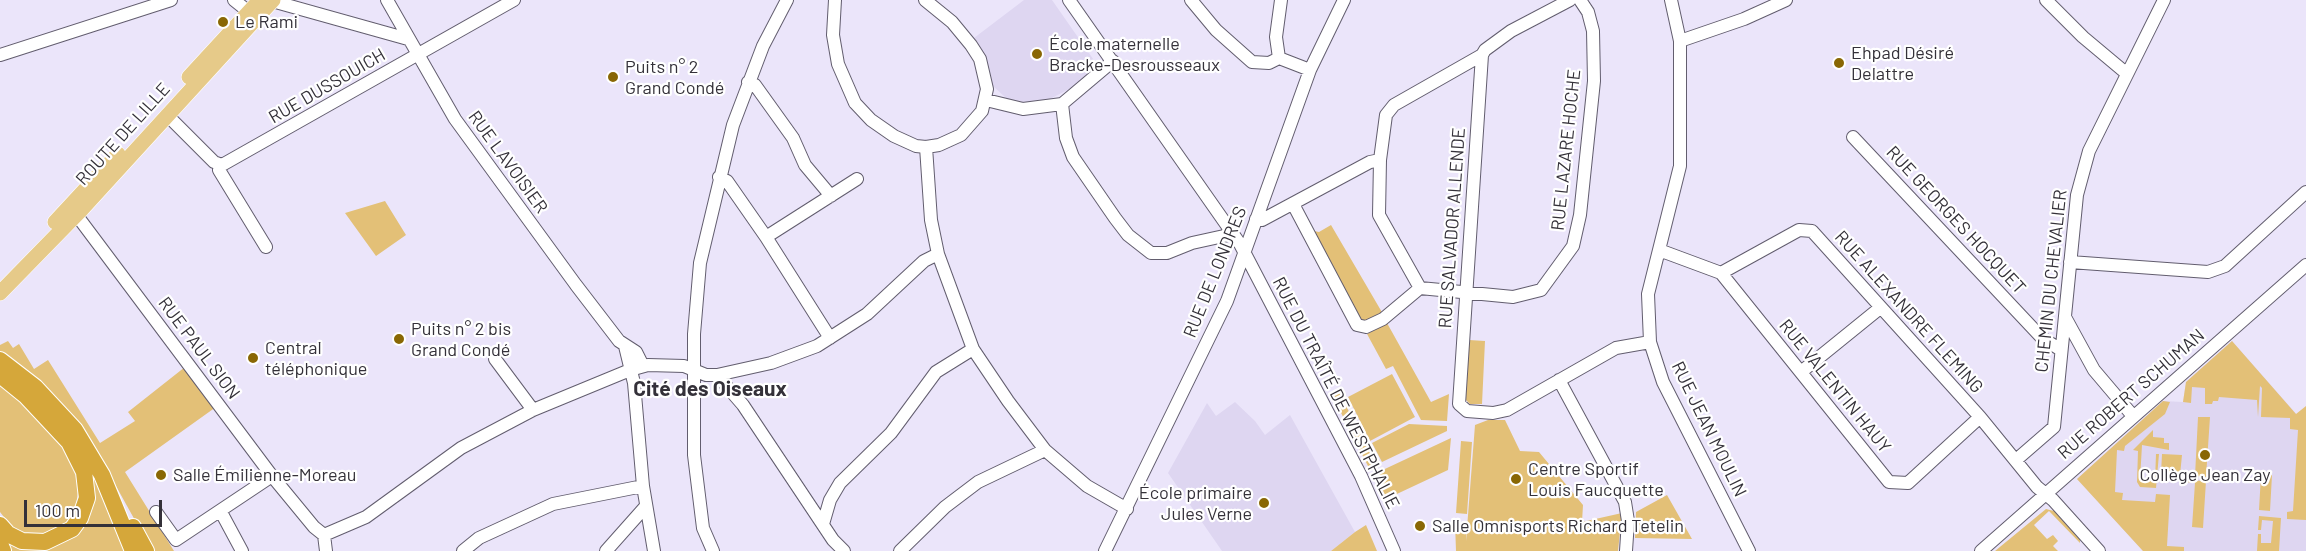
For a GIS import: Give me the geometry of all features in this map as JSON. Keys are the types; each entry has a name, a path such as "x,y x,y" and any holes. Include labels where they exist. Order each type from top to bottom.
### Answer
{"highway":[{"path":"0,360 35,387 57,408 75,430 102,475 133,551"},
{"path":"0,375 26,396 69,442 84,472 87,498 80,518 72,529 45,542 22,541 8,534 0,525"},
{"path":"102,475 110,482 146,551"},
{"path":"0,544 3,551"}],"main road":[{"name":"ROUTE DE LILLE","path":"0,293 73,210 268,0"},
{"name":"ROUTE DE LILLE","path":"0,278 73,210 167,115 253,15"}],"street":[{"path":"0,55 171,0"},
{"path":"234,0 253,15"},
{"path":"268,0 328,19 408,39"},
{"name":"RUE LAVOISIER","path":"387,0 446,107 576,285 625,346 636,352 643,366"},
{"name":"RUE DUSSOUICH","path":"222,165 514,0"},
{"path":"713,551 703,528 694,455 694,371 700,263 719,177 748,82 777,15 787,0"},
{"path":"835,0 833,35 838,64 855,103 871,120 887,132 906,142 926,147 939,145 961,135 975,121 986,100 985,77 971,45 952,22 926,0"},
{"name":"RUE DU TRAÎTÉ DE WESTPHALIE","path":"1069,0 1233,234 1361,476 1394,551"},
{"path":"1191,0 1216,30 1252,62 1269,63 1279,58 1310,70"},
{"path":"1279,58 1276,37 1281,0"},
{"name":"RUE DE LONDRES","path":"1105,551 1227,301 1310,70 1344,0"},
{"path":"1293,204 1357,325 1366,327 1383,319 1420,288 1379,215 1380,160 1386,116 1394,105 1482,55 1485,50 1511,31 1570,0"},
{"name":"RUE LAZARE HOCHE","path":"1420,288 1513,297 1540,290 1574,246 1580,215 1594,81 1593,31 1588,12 1580,0"},
{"name":"RUE JEAN MOULIN","path":"1671,0 1680,41 1680,166 1647,294 1650,342 1663,382 1749,551"},
{"path":"1680,41 1744,19 1785,0"},
{"path":"2046,0 2083,37 2126,73"},
{"name":"CHEMIN DU CHEVALIER","path":"2016,460 2054,427 2076,195 2089,151 2164,0"},
{"name":"RUE SALVADOR ALLENDE","path":"1482,55 1459,404 1467,411 1492,413 1507,410 1559,380"},
{"path":"986,100 1023,109 1062,104 1113,61"},
{"path":"748,82 755,85 793,138 805,165 831,196"},
{"path":"1062,104 1066,138 1072,157 1128,235 1145,250 1167,253 1192,243 1233,234"},
{"path":"167,115 214,162 222,165 219,170 266,247"},
{"name":"RUE GEORGES HOCQUET","path":"1853,136 2042,338 2061,350"},
{"path":"926,147 931,220 938,254 973,349 1045,450 1087,486 1127,509"},
{"path":"1256,219 1262,220 1370,162 1380,160"},
{"path":"719,177 727,181 766,237 830,338"},
{"path":"766,237 857,179"},
{"path":"2070,262 2208,272 2225,266 2306,192"},
{"name":"RUE PAUL SION","path":"73,210 272,476 324,536"},
{"name":"RUE ALEXANDRE FLEMING","path":"1721,273 1800,230 1812,231 1980,417 2045,494 2099,551"},
{"path":"1659,250 1721,273"},
{"path":"326,551 324,536 366,517 437,468 447,456 533,410 643,366 684,366 694,371 717,375 799,354 830,338 867,314 924,261 938,254"},
{"name":"RUE ROBERT SCHUMAN","path":"1981,551 2306,265"},
{"name":"RUE VALENTIN HAUY","path":"1721,273 1889,482 1908,483 1980,417"},
{"path":"1801,372 1881,308"},
{"path":"2065,318 2094,370 2133,416"},
{"path":"1626,551 1628,520 1624,502 1559,380 1616,348 1650,342"},
{"path":"625,346 630,370 645,506 654,551"},
{"path":"823,524 830,500 840,483 891,433 936,372 973,349"},
{"path":"495,359 533,410"},
{"path":"717,375 743,405 833,540 844,551"},
{"path":"900,551 945,507 978,482 1045,450"},
{"path":"156,512 176,540 272,476"},
{"path":"462,551 479,538 553,504 643,486"},
{"path":"606,551 645,506"},
{"path":"221,512 242,551"}],"shaded area":[{"name":"École maternelle Bracke-Desrousseaux","path":"1024,0 1052,0 1098,66 1077,85 1046,101 1023,103 1007,99 992,85 986,61 974,38"},
{"path":"385,201 406,235 376,256 345,213"},
{"path":"1331,225 1383,314 1370,322 1360,319 1312,235 1314,231 1319,232"},
{"path":"1387,323 1431,402 1449,394 1447,421 1421,420 1393,366 1386,369 1367,334"},
{"path":"1469,340 1485,341 1482,404 1470,404 1465,399"},
{"path":"8,341 13,348 19,344 34,369 48,360 100,443 135,421 128,412 185,367 216,407 125,472 174,551 152,551 101,459 0,353 0,345"},
{"name":"Collège Jean Zay","path":"2232,341 2306,425 2306,551 2143,551 2077,479 2163,401 2183,402 2186,382"},
{"path":"2232,341 2296,414 2306,406 2306,520 2287,519 2287,512 2293,511 2298,430 2290,429 2290,418 2261,417 2262,388 2260,386 2258,417 2257,400 2219,397 2218,401 2213,401 2212,404 2205,404 2205,388 2192,387 2191,403 2183,402 2186,382"},
{"path":"1392,374 1415,417 1370,441 1348,397"},
{"path":"0,382 49,426 74,463 79,487 75,511 63,526 43,535 25,535 14,530 0,512"},
{"path":"1339,392 1376,465 1369,468 1332,395"},
{"path":"2163,401 2170,402 2165,414 2125,446 2124,451 2117,450 2115,492 2123,493 2122,500 2155,502 2156,494 2170,495 2167,546 2184,547 2184,551 2143,551 2077,479"},
{"name":"École primaire Jules Verne","path":"1235,402 1255,421 1265,435 1290,415 1355,532 1331,551 1222,551 1168,473 1207,403 1216,416"},
{"path":"2198,417 2210,417 2206,477 2195,476"},
{"name":"Centre Sportif Louis Faucquette","path":"1488,420 1505,420 1520,451 1539,452 1583,505 1582,522 1622,513 1618,551 1456,551 1455,523 1466,524 1466,541 1475,425"},
{"path":"1409,424 1447,426 1447,431 1382,462 1372,443"},
{"path":"2153,430 2153,437 2164,438 2164,443 2169,443 2169,450 2142,445 2140,480 2155,481 2156,454 2159,454 2156,488 2140,487 2137,482 2138,451 2133,450"},
{"path":"1451,438 1448,470 1384,500 1372,475"},
{"path":"1461,441 1472,442 1467,514 1456,513"},
{"path":"83,452 129,551 12,551 6,537 14,541 80,525"},
{"path":"2162,454 2182,455 2180,475 2161,474"},
{"path":"2261,475 2272,475 2270,511 2259,510"},
{"path":"2184,480 2206,481 2203,528 2192,527 2195,483 2184,482"},
{"path":"1667,495 1692,539 1635,538 1636,512"},
{"path":"2046,509 2054,511 2080,539 2080,543 2049,511 2034,525 2047,539 2053,535 2058,541 2053,546 2058,551 1995,551"},
{"path":"2259,516 2281,518 2279,551 2257,551 2258,534 2261,534 2261,543 2271,543 2273,521 2262,520 2261,530 2258,530"},
{"path":"1366,525 1377,551 1331,551 1355,532"}],"place":[{"name":"Le Rami","path":"223,22"},
{"name":"École maternelle Bracke-Desrousseaux","path":"1037,54"},
{"name":"Ehpad Désiré Delattre","path":"1839,63"},
{"name":"Puits n° 2 Grand Condé","path":"613,77"},
{"name":"Puits n° 2 bis Grand Condé","path":"399,339"},
{"name":"Central téléphonique","path":"253,358"},
{"name":"Collège Jean Zay","path":"2205,455"},
{"name":"Salle Émilienne-Moreau","path":"161,475"},
{"name":"Centre Sportif Louis Faucquette","path":"1516,479"},
{"name":"École primaire Jules Verne","path":"1264,503"},
{"name":"Salle Omnisports Richard Tetelin","path":"1420,526"}],"district":[{"name":"Cité des Oiseaux","path":"710,389"}]}
